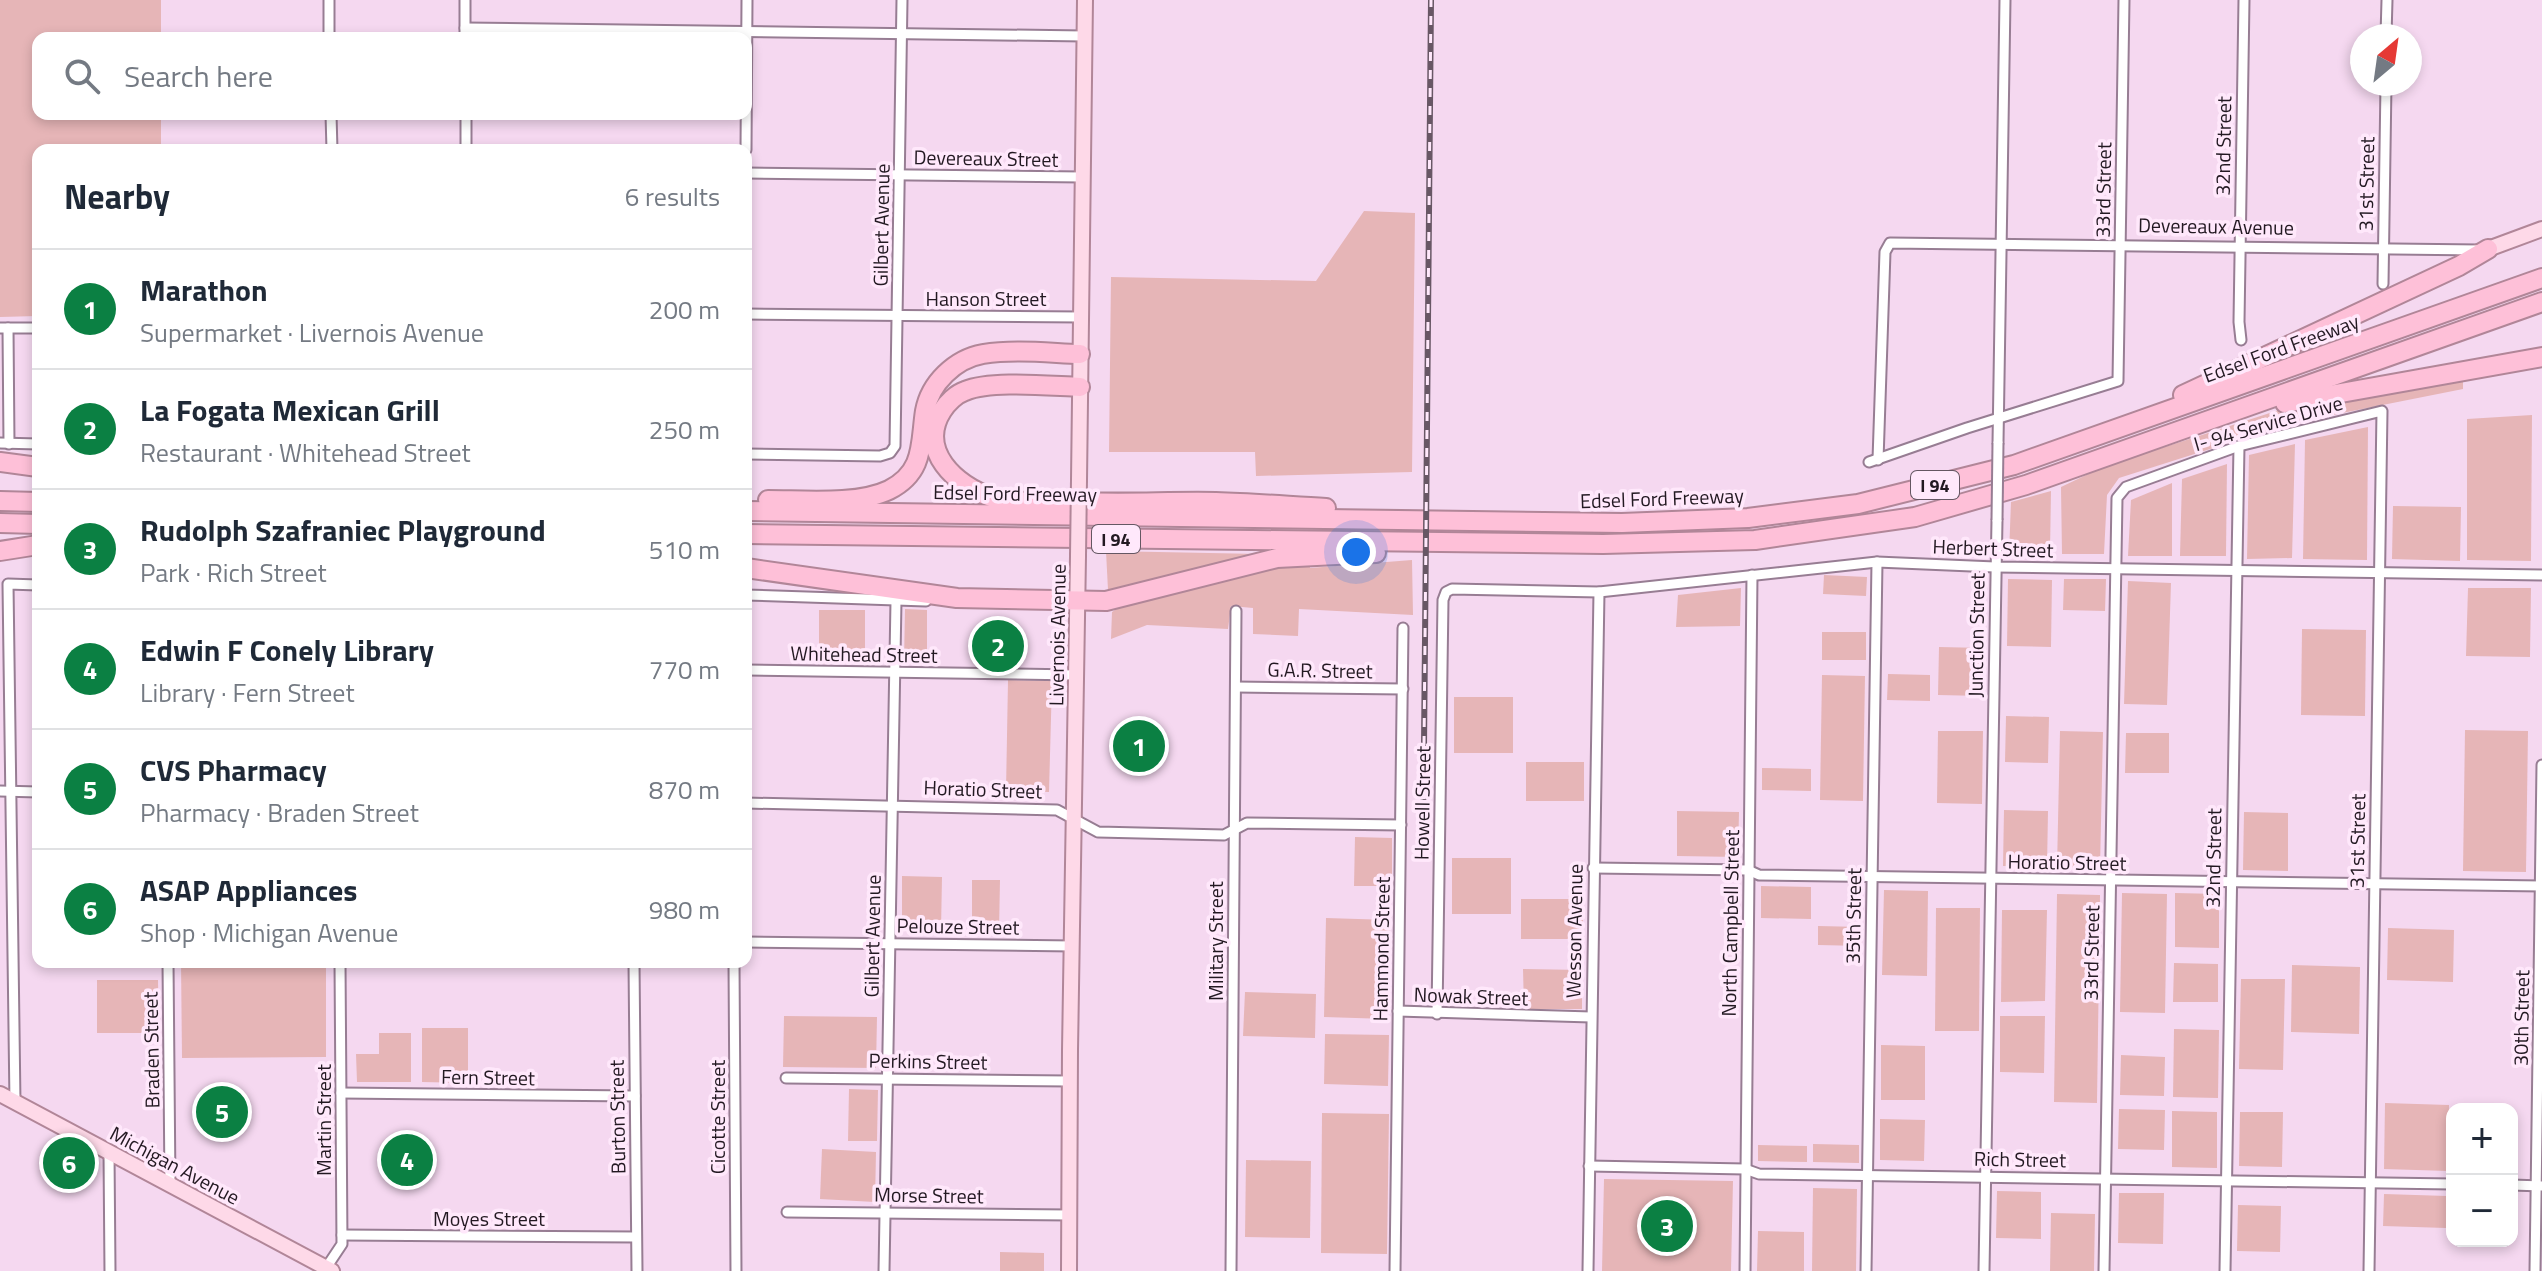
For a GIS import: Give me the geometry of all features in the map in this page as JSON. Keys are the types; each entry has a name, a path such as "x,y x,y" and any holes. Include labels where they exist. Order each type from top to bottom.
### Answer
{"highway":[{"path":"2141,420 2171,401 2488,249"},
{"name":"Edsel Ford Freeway","path":"752,511 1666,523 1748,518 1858,504 2014,465 2542,278"},
{"name":"I 94","path":"752,534 1485,544 1709,543 1783,536 1915,517 2026,485 2542,302"},
{"path":"752,500 858,498 890,489 906,478 918,459 929,399 941,379 957,365 994,353 1080,354"},
{"path":"2242,409 2542,357"},
{"path":"1080,387 985,387 958,394 943,409 936,424 936,448 941,461 976,491 1001,499 1113,503 1215,502 1395,511 1451,521"},
{"path":"0,462 32,466"},
{"path":"0,501 32,502"},
{"path":"0,523 32,524"},
{"path":"752,569 957,598 1078,596 1106,601 1277,558 1453,550 1485,544"},
{"path":"0,551 32,546"}],"main road":[{"name":"Livernois Avenue","path":"1069,1271 1085,0"},
{"name":"Devereaux Avenue","path":"2488,249 2542,229"},
{"name":"Michigan Avenue","path":"0,1094 327,1270"}],"street":[{"path":"329,0 329,32"},
{"path":"465,0 465,32"},
{"path":"747,0 747,31"},
{"name":"Gilbert Avenue","path":"752,454 880,456 893,450 896,441 902,0"},
{"name":"Junction Street","path":"1984,1271 2005,0"},
{"name":"33rd Street","path":"1997,418 2118,381 2124,0"},
{"name":"32nd Street","path":"2241,340 2244,0"},
{"path":"2386,24 2387,0"},
{"path":"606,32 1084,36"},
{"name":"31st Street","path":"2383,284 2386,96"},
{"path":"331,120 332,144"},
{"path":"466,120 466,144"},
{"path":"746,120 746,144"},
{"name":"Devereaux Street","path":"752,173 1082,177"},
{"name":"Devereaux Avenue","path":"1997,418 1874,461 1887,245 1893,242 2488,249"},
{"name":"Hanson Street","path":"752,314 1081,317"},
{"path":"32,328 4,328 5,444 32,444"},
{"name":"31st Street","path":"2369,1271 2382,411"},
{"name":"I- 94 Service Drive","path":"2120,492 2126,487 2239,446 2382,411"},
{"name":"32nd Street","path":"2225,1271 2239,446"},
{"name":"33rd Street","path":"2104,1271 2116,505 2120,492"},
{"name":"Herbert Street","path":"1446,592 1452,589 1599,592 1877,562 1995,567 2542,575"},
{"name":"35th Street","path":"1866,1271 1877,562"},
{"name":"North Campbell Street","path":"1745,1271 1752,575"},
{"path":"15,1103 6,791 8,584 32,585"},
{"name":"Howell Street","path":"1437,1014 1443,600 1446,592"},
{"name":"Wesson Avenue","path":"1588,1271 1599,592"},
{"path":"752,595 938,602 957,598"},
{"name":"Gilbert Avenue","path":"884,1271 896,601"},
{"name":"Military Street","path":"1231,1271 1236,611"},
{"name":"Hammond Street","path":"1395,1271 1403,628"},
{"name":"Whitehead Street","path":"752,670 1076,675"},
{"name":"G.A.R. Street","path":"1236,687 1403,689"},
{"name":"30th Street","path":"2535,1271 2540,1186 2542,765"},
{"path":"6,791 32,792"},
{"name":"Horatio Street","path":"752,803 1057,810 1098,832 1224,835 1247,823 1401,825"},
{"name":"Horatio Street","path":"1593,868 1748,870 1759,875 2541,886"},
{"name":"Pelouze Street","path":"752,942 1073,946"},
{"name":"Braden Street","path":"168,968 170,1185"},
{"name":"Martin Street","path":"327,1270 339,1251 342,1235 340,968"},
{"name":"Burton Street","path":"634,968 637,1271"},
{"name":"Cicotte Street","path":"734,968 736,1271"},
{"name":"Nowak Street","path":"1398,1011 1591,1017"},
{"name":"Perkins Street","path":"786,1078 1069,1081"},
{"name":"Fern Street","path":"341,1093 635,1096"},
{"path":"109,1153 110,1271"},
{"name":"Rich Street","path":"1589,1166 1745,1169 1759,1174 2446,1184"},
{"path":"2518,1185 2540,1186"},
{"name":"Morse Street","path":"787,1212 1070,1215"},
{"name":"Moyes Street","path":"342,1235 636,1237"}],"shaded area":[{"path":"0,0 161,0 161,32 32,32 32,120 161,120 161,144 32,144 32,316 0,317"},
{"path":"1364,211 1415,213 1412,472 1256,476 1255,452 1109,452 1111,277 1316,281"},
{"path":"2463,379 2463,389 2292,423 2119,478 2107,495 2104,554 2062,554 2061,487 2103,467 2276,411 2357,394"},
{"path":"2532,415 2531,561 2467,560 2467,419"},
{"path":"2368,427 2367,560 2303,559 2305,440"},
{"path":"2295,444 2292,558 2247,559 2249,455"},
{"path":"2227,464 2226,556 2180,556 2182,479"},
{"path":"2172,483 2172,556 2128,556 2131,500"},
{"path":"2051,491 2050,553 2009,554 2011,502"},
{"path":"2393,506 2461,507 2460,561 2392,559"},
{"path":"1106,551 1261,554 1137,587 1108,590"},
{"path":"1412,560 1413,615 1299,609 1298,636 1253,634 1253,608 1231,606 1228,629 1147,625 1111,639 1112,612 1118,608 1271,566 1310,563 1310,568"},
{"path":"1824,575 1867,577 1866,596 1823,594"},
{"path":"2008,579 2052,580 2051,647 2007,646"},
{"path":"2064,579 2106,579 2105,611 2063,610"},
{"path":"2128,581 2171,583 2167,705 2124,704"},
{"path":"1741,588 1740,626 1676,627 1678,595"},
{"path":"2468,588 2531,588 2530,657 2466,656"},
{"path":"905,609 927,610 927,661 904,661"},
{"path":"819,610 865,610 865,664 819,664"},
{"path":"2302,629 2366,630 2365,716 2301,715"},
{"path":"1822,632 1866,632 1866,660 1822,660"},
{"path":"1939,647 1984,648 1983,696 1938,695"},
{"path":"1888,674 1930,675 1930,701 1887,700"},
{"path":"1822,675 1865,676 1863,801 1820,800"},
{"path":"1008,680 1052,681 1049,792 1006,791"},
{"path":"1454,697 1513,697 1513,753 1454,753"},
{"path":"2006,716 2049,717 2048,763 2005,762"},
{"path":"2465,730 2528,731 2526,872 2463,871"},
{"path":"1938,731 1983,731 1982,804 1937,803"},
{"path":"2060,731 2103,732 2100,868 2057,867"},
{"path":"2126,733 2169,733 2169,773 2125,773"},
{"path":"1526,762 1584,762 1584,801 1526,801"},
{"path":"1762,768 1811,769 1811,791 1762,790"},
{"path":"2004,810 2048,811 2047,867 2003,866"},
{"path":"1677,811 1739,812 1738,857 1677,856"},
{"path":"2244,812 2288,813 2288,871 2243,870"},
{"path":"1355,837 1392,838 1392,886 1354,886"},
{"path":"1452,858 1511,858 1511,914 1452,914"},
{"path":"902,876 942,877 941,930 902,929"},
{"path":"972,880 1000,880 999,931 972,930"},
{"path":"1761,886 1811,887 1811,919 1761,918"},
{"path":"1884,890 1928,891 1927,976 1882,975"},
{"path":"2122,893 2167,894 2165,1013 2120,1012"},
{"path":"2175,893 2219,894 2219,948 2175,947"},
{"path":"2057,894 2100,895 2097,1103 2054,1102"},
{"path":"1521,899 1583,899 1583,939 1521,939"},
{"path":"1936,908 1980,908 1979,1031 1935,1031"},
{"path":"2002,910 2047,910 2045,1001 2001,1002"},
{"path":"1326,918 1390,920 1387,1019 1324,1017"},
{"path":"1818,926 1862,927 1862,946 1818,945"},
{"path":"2388,928 2454,930 2453,982 2387,980"},
{"path":"2174,963 2218,964 2218,1002 2173,1002"},
{"path":"2292,965 2360,967 2359,1034 2291,1032"},
{"path":"181,968 326,968 326,1057 182,1058"},
{"path":"1523,969 1582,970 1582,1009 1524,1009"},
{"path":"2241,979 2285,979 2283,1070 2239,1069"},
{"path":"97,980 158,980 159,1033 97,1033"},
{"path":"1245,992 1316,994 1315,1038 1243,1036"},
{"path":"784,1016 877,1017 876,1068 783,1067"},
{"path":"2000,1016 2045,1016 2044,1073 2000,1072"},
{"path":"422,1028 468,1028 468,1083 422,1082"},
{"path":"2174,1029 2219,1030 2218,1098 2173,1097"},
{"path":"379,1033 411,1033 411,1082 357,1082 356,1054 379,1054"},
{"path":"1325,1034 1389,1035 1388,1086 1324,1084"},
{"path":"1881,1045 1925,1046 1925,1100 1881,1100"},
{"path":"2121,1055 2165,1057 2164,1096 2120,1095"},
{"path":"849,1089 878,1090 877,1141 848,1141"},
{"path":"2385,1103 2446,1105 2446,1171 2384,1169"},
{"path":"2119,1109 2165,1110 2164,1150 2118,1149"},
{"path":"2172,1111 2217,1112 2217,1168 2172,1167"},
{"path":"2240,1112 2283,1112 2282,1167 2239,1166"},
{"path":"1322,1113 1389,1114 1387,1254 1321,1253"},
{"path":"1880,1119 1925,1120 1924,1161 1880,1160"},
{"path":"1813,1144 1859,1145 1859,1163 1813,1162"},
{"path":"1758,1145 1807,1146 1807,1162 1758,1161"},
{"path":"822,1149 876,1152 875,1202 820,1199"},
{"path":"1246,1160 1311,1161 1310,1238 1245,1237"},
{"path":"1604,1179 1733,1181 1731,1271 1602,1271"},
{"path":"1813,1188 1857,1189 1856,1271 1812,1271"},
{"path":"1997,1191 2041,1192 2041,1239 1996,1238"},
{"path":"2119,1193 2164,1193 2163,1244 2118,1243"},
{"path":"2384,1194 2446,1196 2446,1228 2383,1226"},
{"path":"2238,1205 2281,1206 2280,1252 2237,1251"},
{"path":"2051,1213 2095,1214 2094,1271 2050,1271"},
{"path":"1758,1231 1804,1232 1804,1271 1757,1271"},
{"path":"1000,1252 1044,1253 1044,1271 1000,1271"}],"railway":[{"path":"1423,853 1431,0"}],"place":[{"name":"La Fogata Mexican Grill","path":"998,646"},
{"name":"Marathon","path":"1139,746"},
{"name":"CVS Pharmacy","path":"222,1112"},
{"name":"Edwin F Conely Library","path":"407,1160"},
{"name":"ASAP Appliances","path":"69,1163"},
{"name":"Rudolph Szafraniec Playground","path":"1667,1226"}]}
